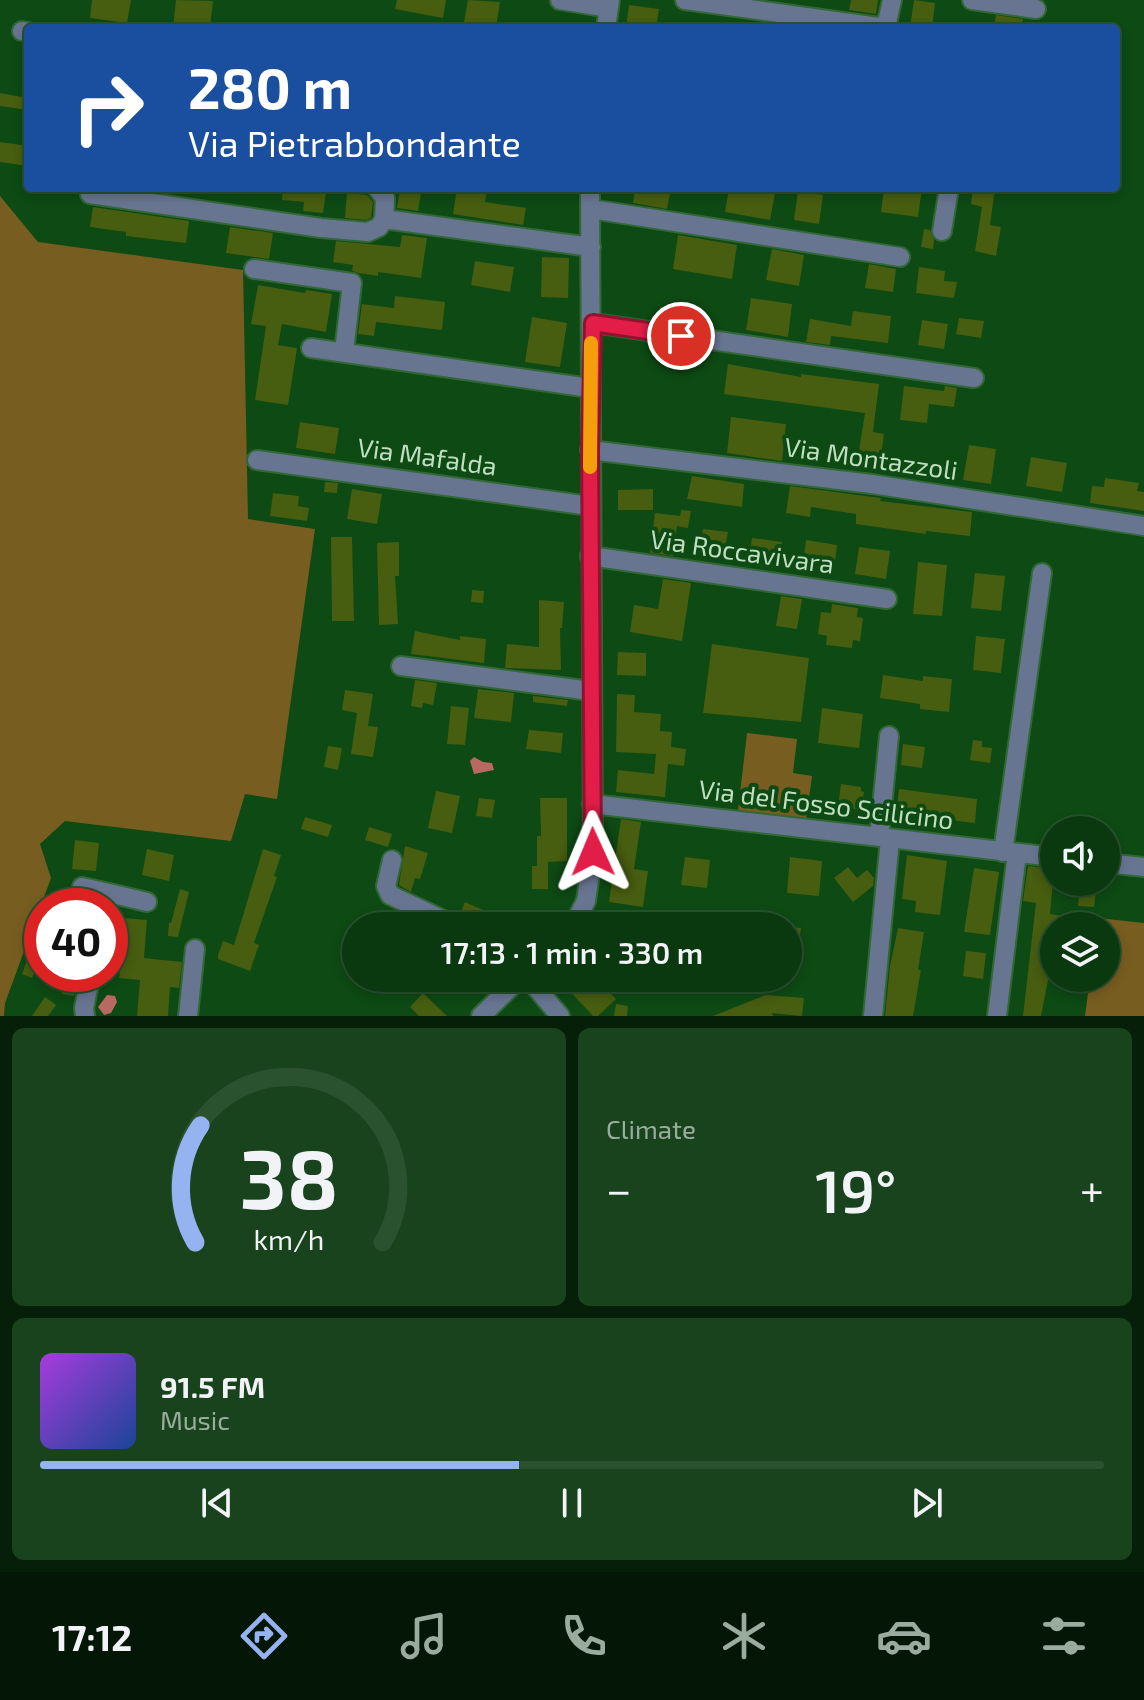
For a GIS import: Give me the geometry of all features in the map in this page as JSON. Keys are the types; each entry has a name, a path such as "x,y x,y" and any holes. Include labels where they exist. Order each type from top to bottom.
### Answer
{"street":[{"path":"560,0 610,4 607,24"},
{"path":"685,0 857,24"},
{"path":"885,24 892,0"},
{"path":"972,0 1036,9"},
{"path":"90,194 341,230 372,231 382,225 384,219 385,198 380,192"},
{"path":"581,912 590,883 592,804 590,388 593,323 590,192"},
{"path":"942,231 948,192"},
{"path":"591,209 900,257"},
{"path":"384,219 591,247"},
{"path":"254,269 352,283 344,352"},
{"path":"593,323 974,378"},
{"path":"311,348 590,388"},
{"name":"Via Montazzoli","path":"590,450 872,484 1144,526"},
{"name":"Via Mafalda","path":"257,460 590,506"},
{"name":"Via Roccavivara","path":"590,556 887,599"},
{"path":"997,1016 1010,852 1042,573"},
{"path":"401,666 591,691"},
{"path":"873,1016 889,736"},
{"name":"Via del Fosso Scilicino","path":"592,804 1040,855"},
{"path":"392,860 386,886 390,895 426,912"},
{"path":"1120,864 1144,867"},
{"path":"128,901 147,902"},
{"path":"188,1016 195,949"},
{"path":"85,1016 87,992"},
{"path":"481,1016 506,992"},
{"path":"540,992 560,1016"}],"shaded area":[{"path":"0,196 38,242 243,270 248,519 315,529 277,799 245,794 231,841 65,821 40,844 51,878 47,888 24,888 24,951 5,1003 4,1016 0,1016"},
{"path":"747,733 797,739 793,773 812,776 806,820 738,811"},
{"path":"474,757 492,763 494,770 474,774 470,761"},
{"path":"1120,920 1144,923 1144,1016 1085,1016 1088,992 1120,992"},
{"path":"107,995 115,996 117,1002 111,1013 104,1015 98,1007"}],"building":[{"path":"92,0 131,0 127,23 90,18"},
{"path":"176,0 213,1 210,24 173,24"},
{"path":"397,0 446,0 443,18 395,9"},
{"path":"468,0 500,2 496,24 464,22"},
{"path":"851,0 878,0 876,14 849,10"},
{"path":"914,0 935,3 932,24 911,24"},
{"path":"629,5 659,9 657,24 627,24"},
{"path":"996,15 1023,19 1022,24 995,24"},
{"path":"0,93 24,97 24,109 0,106"},
{"path":"0,142 24,145 24,165 0,162"},
{"path":"283,192 326,192 323,213 303,211 304,202 282,200"},
{"path":"400,192 421,193 418,211 397,208"},
{"path":"456,192 487,192 485,202 526,208 523,225 453,214"},
{"path":"634,192 670,192 667,209 633,203"},
{"path":"728,192 775,192 770,220 725,212"},
{"path":"798,192 823,195 819,224 794,220"},
{"path":"884,192 921,192 918,217 881,212"},
{"path":"972,192 994,192 990,225 1001,227 996,256 975,251 982,207 971,204"},
{"path":"347,193 367,195 373,202 371,218 345,218"},
{"path":"93,207 189,221 186,243 126,236 126,232 90,227"},
{"path":"230,227 273,233 269,259 226,253"},
{"path":"924,229 930,230 933,249 921,247"},
{"path":"402,235 427,238 421,278 378,272 378,276 359,273 352,271 353,265 333,262 336,241 400,247"},
{"path":"678,235 737,245 732,279 673,269"},
{"path":"772,249 804,255 799,286 766,280"},
{"path":"542,257 569,258 568,298 541,297"},
{"path":"475,261 514,267 510,292 471,285"},
{"path":"869,264 896,269 893,292 865,288"},
{"path":"919,267 945,271 944,281 957,282 954,298 916,293"},
{"path":"258,285 332,294 326,332 282,324 278,345 297,348 288,405 255,400 266,326 251,324"},
{"path":"395,296 445,302 442,330 376,322 374,336 358,334 362,304 394,308"},
{"path":"751,298 792,304 788,337 746,330"},
{"path":"853,311 891,316 888,343 831,336 830,345 806,342 810,319 851,326"},
{"path":"532,317 567,323 560,367 525,362"},
{"path":"959,318 984,321 981,338 956,334"},
{"path":"922,320 948,324 944,349 918,345"},
{"path":"728,364 801,377 801,374 879,384 873,432 884,434 879,472 856,469 865,413 724,394"},
{"path":"904,386 944,391 945,386 957,388 954,407 929,404 927,423 900,420"},
{"path":"731,417 786,424 782,461 727,453"},
{"path":"300,422 339,428 335,454 296,448"},
{"path":"969,445 996,449 991,484 963,480"},
{"path":"1031,457 1067,463 1062,492 1026,486"},
{"path":"692,476 744,484 742,507 687,499"},
{"path":"1105,478 1139,483 1137,491 1144,492 1144,511 1090,503 1092,486 1104,487"},
{"path":"325,482 338,483 337,493 324,492"},
{"path":"790,486 972,512 970,536 926,531 926,534 856,524 856,514 811,507 810,517 786,513"},
{"path":"352,489 382,494 377,524 347,519"},
{"path":"653,489 653,510 618,510 618,490"},
{"path":"273,493 299,496 298,506 309,508 307,521 270,516"},
{"path":"681,510 691,511 688,528 677,526 673,556 650,553 655,513 680,516"},
{"path":"703,529 728,532 723,560 699,556"},
{"path":"331,537 352,537 354,621 332,621"},
{"path":"752,538 782,542 778,569 748,565"},
{"path":"806,540 837,545 834,570 803,565"},
{"path":"399,542 399,576 395,576 398,624 379,625 377,543"},
{"path":"859,547 890,551 886,579 855,574"},
{"path":"918,562 947,565 942,616 913,614"},
{"path":"975,573 1005,576 1001,611 971,608"},
{"path":"663,579 691,583 682,641 630,632 634,605 658,609"},
{"path":"472,590 484,591 483,603 471,602"},
{"path":"781,596 802,599 797,629 776,626"},
{"path":"539,600 564,602 560,628 561,670 505,668 507,644 539,647"},
{"path":"832,604 858,608 857,617 863,618 860,641 853,640 852,648 826,645 827,636 818,634 821,612 831,613"},
{"path":"415,631 460,640 460,636 486,639 484,663 411,654"},
{"path":"976,636 1005,639 1001,673 973,670"},
{"path":"712,644 809,658 801,722 703,713"},
{"path":"618,652 646,653 646,676 617,675"},
{"path":"883,675 923,681 923,676 952,679 949,712 920,709 920,704 880,698"},
{"path":"415,680 437,683 433,705 423,703 422,708 411,706"},
{"path":"478,689 514,693 511,722 474,718"},
{"path":"345,690 373,694 368,726 378,727 373,757 351,754 357,713 342,710"},
{"path":"617,694 635,695 634,712 661,714 660,731 672,732 671,747 686,749 684,766 668,764 665,797 616,792 618,770 654,774 656,754 616,752"},
{"path":"533,696 568,700 567,706 533,702"},
{"path":"451,706 469,708 465,745 447,744"},
{"path":"822,708 863,714 859,748 818,743"},
{"path":"529,730 563,733 561,753 526,749"},
{"path":"973,740 982,741 982,747 992,748 990,763 970,760"},
{"path":"903,744 925,747 922,768 901,765"},
{"path":"328,746 342,748 338,770 324,767"},
{"path":"841,784 861,787 864,792 861,810 838,807"},
{"path":"899,789 977,799 975,823 896,814"},
{"path":"436,791 460,796 452,833 428,828"},
{"path":"479,798 495,800 492,818 476,816"},
{"path":"540,798 567,798 567,861 548,862 548,889 532,889 532,866 537,866 537,836 541,836"},
{"path":"305,817 332,825 328,837 301,829"},
{"path":"621,819 641,822 634,869 648,871 643,907 609,902"},
{"path":"369,827 392,834 388,847 365,840"},
{"path":"75,840 99,843 96,871 72,869"},
{"path":"405,846 428,853 420,879 415,878 411,892 399,885"},
{"path":"147,849 174,855 169,881 142,875"},
{"path":"263,849 281,855 274,876 277,877 254,943 259,945 250,971 218,959 218,955 223,941 234,945"},
{"path":"907,855 947,861 940,915 915,912 916,901 902,899"},
{"path":"685,857 710,860 707,888 681,885"},
{"path":"790,857 822,861 819,896 787,893"},
{"path":"1028,866 1040,867 1040,896 1052,896 1050,912 1040,912 1040,992 1046,992 1041,1016 1023,1016 1036,903 1023,901"},
{"path":"848,867 857,878 867,870 874,878 873,886 853,902 834,878"},
{"path":"974,868 999,872 990,935 964,932"},
{"path":"180,889 189,892 178,937 168,936 169,923"},
{"path":"1079,896 1095,896 1094,907 1078,906"},
{"path":"465,902 488,912 461,912"},
{"path":"128,918 147,920 144,958 182,962 179,988 170,987 168,1016 137,1016 140,980 128,979"},
{"path":"898,928 924,932 913,1016 885,1016"},
{"path":"966,951 986,953 983,979 963,976"},
{"path":"571,992 609,992 616,999 598,1016 593,1016"},
{"path":"423,993 447,1016 419,1016 410,1007"},
{"path":"766,995 804,998 802,1016 772,1013 773,1016 713,1016"},
{"path":"45,997 56,1005 48,1016 32,1016"},
{"path":"616,1004 628,1006 627,1016 614,1016"}],"slow traffic":[{"path":"590,467 591,343"}],"route":[{"path":"593,852 590,450 590,345 593,323 681,336"}]}
